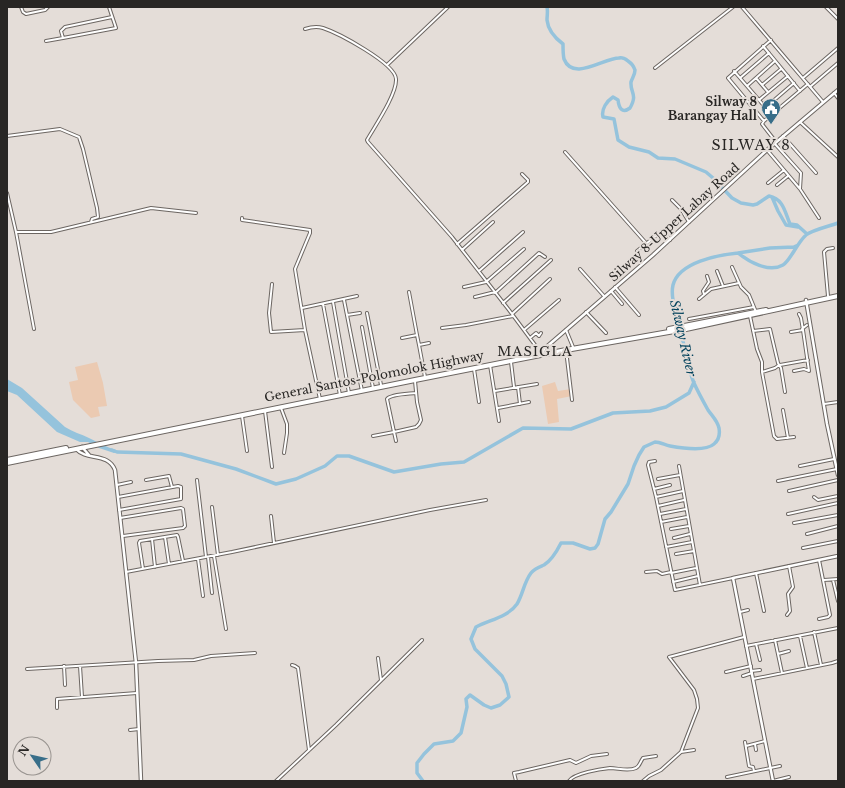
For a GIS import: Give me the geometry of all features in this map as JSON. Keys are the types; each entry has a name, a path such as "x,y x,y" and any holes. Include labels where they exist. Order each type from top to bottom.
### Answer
{"highway":[{"path":"7,463 103,442 349,392 474,369 541,354 750,316 806,301 838,295"},
{"path":"686,328 755,310 838,295"},
{"name":"General Santos-Polomolok Highway","path":"373,388 381,385 573,347 672,330"},
{"name":"General Santos-Polomolok Highway","path":"103,442 320,398"},
{"path":"7,460 86,446"}],"street":[{"path":"21,7 22,12 26,14 45,10 48,7"},
{"path":"46,41 116,28 110,7"},
{"path":"387,65 448,7"},
{"path":"655,68 733,7"},
{"path":"742,7 823,102"},
{"path":"826,7 838,19"},
{"path":"63,38 61,31 65,27 112,17"},
{"path":"305,29 316,27 326,29 362,48 387,65 394,73 396,82 390,100 367,140 368,142 462,250 513,315 541,354"},
{"path":"764,121 728,78 734,70 771,40"},
{"path":"763,46 800,91"},
{"path":"803,78 838,48"},
{"path":"740,78 769,53"},
{"path":"747,86 775,61"},
{"path":"800,189 801,173 775,143 762,125 764,121 800,91 838,64"},
{"path":"762,85 781,69"},
{"path":"734,70 772,115"},
{"path":"759,100 788,76"},
{"path":"756,78 768,92"},
{"path":"765,108 794,83"},
{"name":"Silway 8-Upper Labay Road","path":"541,354 544,349 670,240 767,150 838,90"},
{"path":"834,94 838,98"},
{"path":"800,122 838,157"},
{"path":"7,136 60,129 80,138 97,208 98,216 92,219 91,222"},
{"path":"783,136 816,173"},
{"path":"767,150 800,189 819,218"},
{"path":"565,152 646,243"},
{"path":"768,183 784,170"},
{"path":"457,244 528,182 522,174"},
{"path":"777,186 788,176"},
{"path":"7,193 16,232 34,329"},
{"path":"672,200 681,209 689,222"},
{"path":"16,232 51,232 151,208 196,214"},
{"path":"242,218 242,220 310,230 295,267 305,330 320,398"},
{"path":"462,250 493,222"},
{"path":"637,251 662,231 664,231 670,240"},
{"path":"478,271 523,232"},
{"path":"828,296 824,252 827,249 833,248"},
{"path":"464,286 486,282 524,249"},
{"path":"475,297 495,292 540,253 545,257"},
{"path":"503,303 551,260"},
{"path":"689,318 755,310 749,295 742,290 732,267"},
{"path":"580,269 604,296"},
{"path":"717,271 723,286"},
{"path":"704,294 702,291 709,282 707,276"},
{"path":"442,328 513,315 550,279"},
{"path":"699,299 711,289 739,283"},
{"path":"272,284 269,313 271,332 305,330"},
{"path":"615,287 639,315"},
{"path":"611,290 622,304"},
{"path":"409,292 425,376"},
{"path":"302,308 358,296"},
{"path":"344,300 361,390"},
{"path":"524,330 559,300"},
{"path":"806,301 838,475"},
{"path":"333,302 349,392"},
{"path":"323,304 340,394"},
{"path":"586,312 606,333"},
{"path":"347,315 360,313"},
{"path":"367,314 381,385"},
{"path":"794,371 804,369 810,372 801,318 799,314"},
{"path":"750,316 762,362 762,372 774,436 777,439 794,437"},
{"path":"791,332 802,329 807,325"},
{"path":"362,327 373,388"},
{"path":"753,331 770,329 783,375 785,392"},
{"path":"566,330 573,347"},
{"path":"530,338 536,334 539,336 541,334"},
{"path":"402,338 417,335"},
{"path":"419,345 429,343"},
{"path":"566,350 572,400"},
{"path":"762,372 775,368 779,365 808,360"},
{"path":"510,361 514,387"},
{"path":"490,365 499,421"},
{"path":"474,369 479,402"},
{"path":"373,436 416,427 419,424 420,420 415,380"},
{"path":"494,391 537,384"},
{"path":"518,386 520,404"},
{"path":"396,440 386,401 387,398 391,396 416,393"},
{"path":"498,408 529,402"},
{"path":"824,404 838,402"},
{"path":"280,407 287,424 284,453"},
{"path":"265,410 272,467"},
{"path":"783,410 788,438"},
{"path":"242,414 247,451"},
{"path":"86,446 90,456"},
{"path":"76,448 81,453 103,458 112,463 115,470 136,663 141,781"},
{"path":"800,466 834,459"},
{"path":"655,461 648,464 660,514 675,590 838,556"},
{"path":"679,466 700,585"},
{"path":"778,481 837,469"},
{"path":"658,479 680,474"},
{"path":"146,480 169,476 172,487"},
{"path":"197,480 212,593"},
{"path":"789,491 838,480"},
{"path":"117,485 131,482"},
{"path":"654,489 670,486"},
{"path":"118,498 172,487 181,487 182,499 119,510"},
{"path":"656,497 683,491"},
{"path":"814,498 818,500 838,496"},
{"path":"126,572 214,556 430,510 486,500"},
{"path":"658,506 685,500"},
{"path":"788,514 838,503"},
{"path":"212,507 218,555"},
{"path":"120,518 181,508 184,509 185,526 183,528 122,536"},
{"path":"660,514 686,508"},
{"path":"794,523 838,515"},
{"path":"271,516 274,543"},
{"path":"661,522 688,517"},
{"path":"671,529 689,526"},
{"path":"807,534 838,526"},
{"path":"674,538 691,534"},
{"path":"143,569 139,542 152,539 176,535 178,536 183,561"},
{"path":"165,537 169,564"},
{"path":"152,539 155,567"},
{"path":"803,548 838,541"},
{"path":"666,547 692,542"},
{"path":"676,554 694,551"},
{"path":"214,556 226,629"},
{"path":"198,559 203,596"},
{"path":"819,560 830,614 828,617 819,619"},
{"path":"787,615 790,611 788,594 793,587 789,566"},
{"path":"646,572 657,571 662,574 696,568"},
{"path":"756,572 764,611"},
{"path":"673,582 698,576"},
{"path":"733,578 773,781 789,777"},
{"path":"824,580 838,579"},
{"path":"833,580 838,601"},
{"path":"740,612 748,610"},
{"path":"746,646 838,628"},
{"path":"814,632 821,665"},
{"path":"800,636 807,668"},
{"path":"643,781 661,770 681,752 698,708 694,690 669,657 744,637"},
{"path":"276,781 422,640"},
{"path":"775,640 782,673"},
{"path":"756,644 760,660"},
{"path":"778,654 789,651"},
{"path":"27,670 64,666 194,660 211,656 255,653"},
{"path":"378,658 381,680"},
{"path":"753,679 838,661"},
{"path":"292,665 298,668 309,750"},
{"path":"64,666 65,685"},
{"path":"80,666 82,697"},
{"path":"726,672 750,666"},
{"path":"743,676 760,670"},
{"path":"57,708 57,699 137,693"},
{"path":"130,730 139,729"},
{"path":"746,746 765,741"},
{"path":"746,742 749,766 753,767 754,771"},
{"path":"755,744 756,750"},
{"path":"681,752 694,750"},
{"path":"516,781 514,773 570,760 576,763 591,756 607,754"},
{"path":"569,781 571,777 577,774 609,768 635,769 638,767 643,758 656,756"},
{"path":"728,777 780,766"}],"shaded area":[{"path":"97,362 107,406 98,407 100,416 91,418 73,400 69,382 78,380 75,367"},
{"path":"555,382 558,391 571,389 572,396 557,399 559,422 548,424 542,386"}],"water":[{"path":"7,379 22,388 65,427 116,450 117,452 114,453 99,448 88,442 80,442 57,432 17,395 7,391"}],"waterway":[{"path":"547,7 547,20 550,30 563,44 564,59 568,66 574,69 581,69 613,59 624,58 634,68 635,72 631,82 634,97 630,108 627,110 621,109 618,100 613,97 607,103 603,111 603,117 614,119 618,140 629,147 649,152 658,158 675,159 706,172 732,198 741,203 753,205 769,196 774,198 781,203 790,224 797,225 807,234"},
{"path":"772,197 786,225 798,227"},
{"name":"Silway River","path":"423,781 417,773 417,763 434,744 453,741 461,733 467,707 466,699 470,695 491,708 500,705 509,697 506,684 502,676 475,649 471,639 476,627 509,612 517,604 531,573 549,561 561,543 573,543 590,549 595,548 598,544 605,519 628,484 634,466 644,447 655,442 659,442 668,446 699,449 714,444 718,439 718,425 697,390 688,362 672,295 673,285 677,277 691,265 700,261 738,253 753,263 766,267 772,268 783,265 806,235 838,223"},
{"path":"738,253 796,246"},
{"path":"112,450 117,452 181,454 236,469 276,484 296,479 325,466 337,456 349,456 394,472 441,464 464,462 523,428 571,429 613,413 650,411 666,407 689,393 694,382"}],"place":[{"name":"Silway 8 Barangay Hall","path":"771,125"}],"district":[{"name":"SILWAY 8","path":"751,145"},
{"name":"MASIGLA","path":"535,351"}]}
